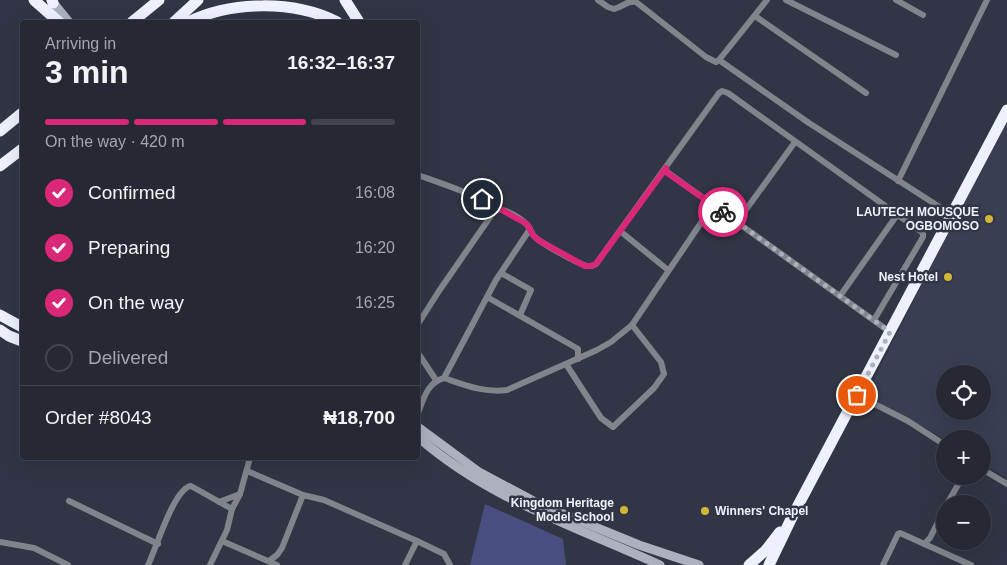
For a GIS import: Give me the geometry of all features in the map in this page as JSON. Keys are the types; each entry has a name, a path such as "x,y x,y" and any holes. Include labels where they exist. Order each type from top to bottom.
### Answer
{"highway":[{"path":"34,0 57,20"},
{"path":"135,20 151,0"},
{"path":"135,20 159,0"},
{"path":"176,20 198,0"},
{"path":"344,0 358,20"},
{"path":"193,20 227,7 262,2 309,8 326,14 334,20"},
{"path":"769,565 792,515 1007,110"},
{"path":"0,132 20,116"},
{"path":"0,127 12,122"},
{"path":"0,166 19,152"},
{"path":"0,171 19,152"},
{"path":"0,315 20,326"},
{"path":"0,330 20,340"},
{"path":"749,565 766,550 792,515"}],"street":[{"path":"41,0 57,20"},
{"path":"598,0 614,9 627,2 636,2 713,62 720,60 767,0"},
{"path":"786,0 896,56"},
{"path":"896,0 923,15"},
{"path":"898,181 987,0"},
{"path":"52,1 68,20"},
{"path":"754,16 866,93"},
{"path":"720,60 814,126 952,215"},
{"path":"420,176 482,199 527,224 538,240 578,262 591,266 596,264 713,101 722,92 728,93 923,233 923,237 874,320"},
{"path":"736,222 795,142"},
{"path":"666,168 666,172 890,332"},
{"path":"420,408 429,387 436,380 444,378 482,390 496,392 518,386 611,342 632,326 713,205"},
{"path":"420,321 495,210 500,209"},
{"path":"840,296 897,215"},
{"path":"444,378 487,297 530,229"},
{"path":"620,231 668,270"},
{"path":"501,273 531,290 520,315"},
{"path":"487,297 578,349 578,359"},
{"path":"566,364 601,418 612,427 654,388 664,374 661,362 632,326"},
{"path":"420,356 436,380"},
{"path":"857,395 908,420 936,439"},
{"path":"420,429 502,490"},
{"path":"420,439 462,471 660,565"},
{"path":"210,565 222,541 232,509 240,494 250,460"},
{"path":"247,471 304,495 324,500 417,541 444,554 450,565"},
{"path":"991,474 1007,484"},
{"path":"148,565 179,495 187,487 192,486 232,509"},
{"path":"219,502 240,494"},
{"path":"269,561 282,548 304,495"},
{"path":"69,501 158,544"},
{"path":"558,516 699,565"},
{"path":"924,544 930,538 936,526"},
{"path":"883,565 900,533 958,562 971,565"},
{"path":"222,541 277,565"},
{"path":"405,565 417,541"},
{"path":"0,542 34,548 68,565"}],"shaded area":[{"path":"1007,118 1007,478 991,468 991,430 936,430 936,434 866,395"},
{"path":"485,504 563,539 566,565 470,565"}],"way so far":[{"path":"723,212 890,332 857,395"}],"place":[{"name":"LAUTECH MOUSQUE OGBOMOSO","path":"989,219"},
{"name":"Nest Hotel","path":"948,277"},
{"name":"Kingdom Heritage Model School","path":"624,510"},
{"name":"Winners' Chapel","path":"705,511"}],"route":[{"path":"482,199 527,224 538,240 585,266 596,264 666,168 666,172 723,212"}]}
